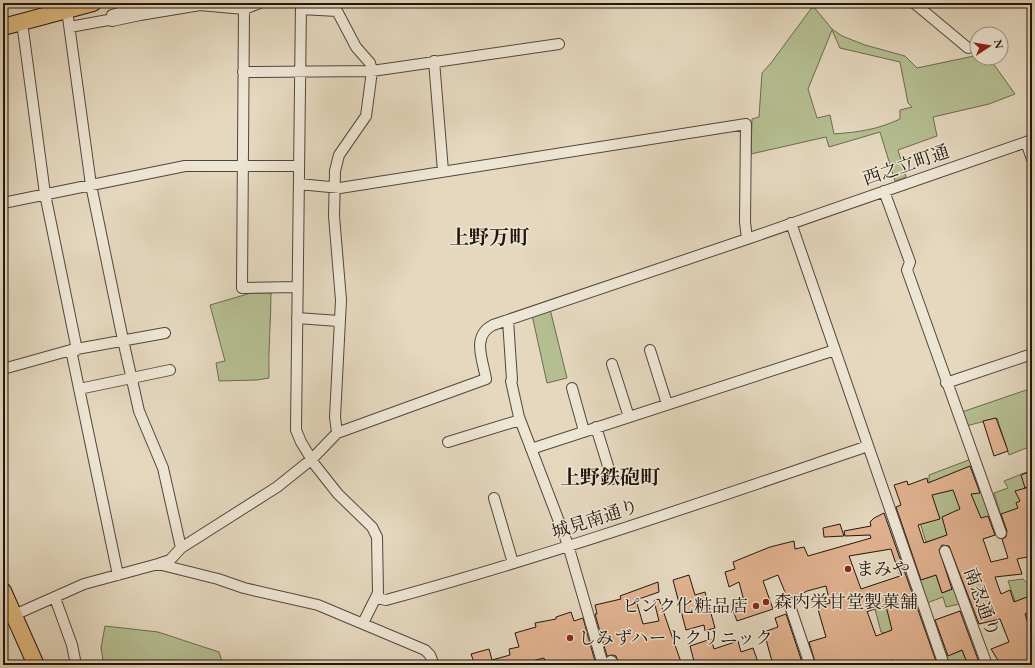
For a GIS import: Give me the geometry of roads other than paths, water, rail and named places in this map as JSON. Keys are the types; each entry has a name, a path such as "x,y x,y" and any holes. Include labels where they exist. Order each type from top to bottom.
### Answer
{"highway":[{"path":"3,27 93,3"},
{"path":"3,591 9,618 36,665"}],"street":[{"path":"112,21 112,15 146,5 145,3"},
{"path":"70,28 108,20 112,21 140,15 200,6 244,9 260,3"},
{"path":"914,3 968,48"},
{"path":"9,618 84,584 170,560 181,548 277,487 312,459 337,433 336,417 341,300 334,171 339,155 366,116 372,71 370,63 356,47 338,11 301,6 299,72 296,430 301,442 312,459 338,494 372,526 377,537 378,593 363,623"},
{"path":"244,9 242,288 297,287"},
{"path":"67,10 91,185 123,340 139,411 163,468 181,548"},
{"path":"22,22 45,194 74,350 79,389 118,575"},
{"path":"244,72 372,71 559,44"},
{"path":"434,61 443,171"},
{"path":"299,184 340,188 746,124 745,222 747,239"},
{"path":"1029,141 1032,159"},
{"name":"西之立町通","path":"337,433 486,379 479,341 480,336 485,329 1029,141"},
{"path":"3,203 185,166 298,166"},
{"path":"884,191 910,262 907,270 946,383 1001,533"},
{"path":"791,223 944,665"},
{"path":"297,318 339,321"},
{"path":"508,320 512,366 511,381 520,420 568,546 608,664"},
{"path":"3,369 74,350 165,333"},
{"path":"650,350 667,404"},
{"path":"531,449 835,350"},
{"path":"946,383 1032,354"},
{"path":"612,364 629,417"},
{"path":"79,389 170,370"},
{"path":"572,388 584,431"},
{"path":"448,442 520,420"},
{"path":"596,427 612,479"},
{"name":"城見南通り","path":"376,598 386,600 465,578 568,546 868,446"},
{"path":"494,498 513,563"},
{"name":"南忍通り","path":"945,551 987,665"},
{"path":"158,564 218,579 244,588 318,605 425,650 430,655 434,665"},
{"path":"55,598 72,645 76,665"},
{"path":"789,603 810,665"}],"place":[{"name":"まみや","path":"848,569"},
{"name":"森内栄甘堂製菓舗","path":"766,602"},
{"name":"ピンク化粧品店","path":"756,606"},
{"name":"しみずハートクリニック","path":"570,638"}],"district":[{"name":"上野万町","path":"489,237"},
{"name":"上野鉄砲町","path":"610,477"}]}
